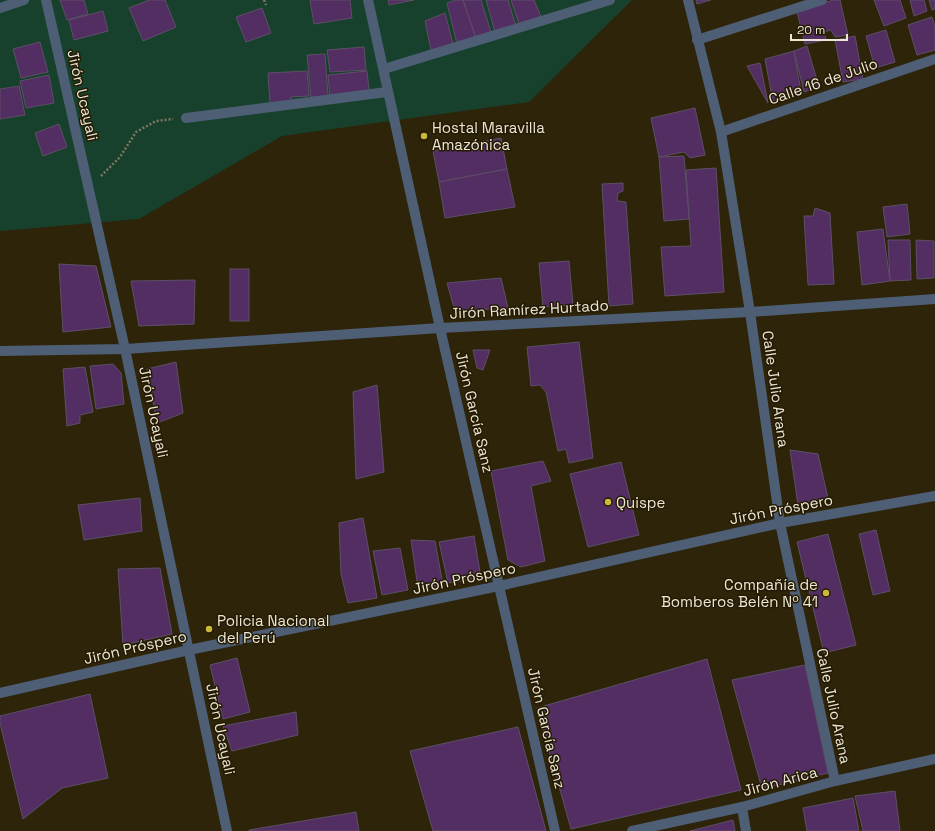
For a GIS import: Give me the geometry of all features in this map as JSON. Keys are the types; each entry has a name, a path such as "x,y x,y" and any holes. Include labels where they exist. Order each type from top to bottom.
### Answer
{"street":[{"path":"0,8 24,0"},
{"name":"Jirón Ucayali","path":"46,0 125,349 227,831"},
{"name":"Jirón García Sanz","path":"368,0 440,328 555,831"},
{"path":"384,69 610,0"},
{"name":"Calle Julio Arana","path":"688,0 721,132 750,312 780,523 835,781"},
{"path":"697,40 822,0"},
{"name":"Calle 16 de Julio","path":"721,132 935,59"},
{"path":"186,118 387,92"},
{"name":"Jirón Ramírez Hurtado","path":"0,351 125,349 440,328 750,312 935,299"},
{"name":"Jirón Próspero","path":"0,693 189,650 500,586 780,523 935,496"},
{"name":"Jirón Arica","path":"632,831 742,806 835,781 935,759"},
{"path":"742,806 746,831"}],"path":[{"path":"264,0 266,5"},
{"path":"89,188 120,158 136,132 156,121 186,118"}],"green space":[{"path":"0,0 632,0 529,102 282,136 139,219 0,231"}],"building":[{"path":"60,0 84,0 88,14 67,20"},
{"path":"149,0 165,0 176,27 143,41 129,8"},
{"path":"310,0 350,0 352,18 314,24"},
{"path":"388,0 414,0 389,5"},
{"path":"456,0 463,0 476,38 457,44 447,3"},
{"path":"463,0 481,0 491,32 476,38"},
{"path":"486,0 508,0 516,26 495,32"},
{"path":"511,0 534,0 541,17 519,24"},
{"path":"696,0 711,0 697,4"},
{"path":"833,0 840,0 848,35 835,37 831,30 824,32 826,40 805,44 797,12"},
{"path":"874,0 900,0 906,18 884,26"},
{"path":"910,0 924,0 927,11 914,16"},
{"path":"929,0 935,0 935,9 932,10"},
{"path":"262,8 271,33 246,42 236,17"},
{"path":"103,11 108,31 74,40 69,20"},
{"path":"445,13 453,44 431,50 425,21"},
{"path":"932,17 935,26 935,50 917,55 908,25"},
{"path":"886,30 895,62 875,68 866,36"},
{"path":"855,36 863,79 843,82 835,40"},
{"path":"40,42 48,72 21,78 13,49"},
{"path":"807,46 819,87 804,92 794,51"},
{"path":"364,47 366,70 330,72 327,50"},
{"path":"794,51 801,92 773,102 765,59"},
{"path":"325,54 328,96 311,97 307,55"},
{"path":"760,63 768,103 747,66"},
{"path":"307,71 309,96 291,97 291,102 270,103 268,73"},
{"path":"367,71 369,90 330,95 328,75"},
{"path":"49,75 54,103 26,108 20,81"},
{"path":"19,86 25,115 0,119 0,89"},
{"path":"695,108 705,155 690,158 684,152 659,157 651,118"},
{"path":"59,124 67,147 43,156 35,133"},
{"path":"501,138 507,169 439,182 433,151"},
{"path":"684,156 689,219 664,221 659,157"},
{"path":"716,168 724,292 665,296 661,247 691,246 686,170"},
{"path":"507,169 515,207 445,218 439,182"},
{"path":"623,183 623,191 618,193 617,201 626,202 633,304 609,306 602,184"},
{"path":"907,204 910,234 887,237 883,207"},
{"path":"815,208 830,213 834,284 808,285 804,216 813,216"},
{"path":"883,229 890,281 862,285 857,232"},
{"path":"888,240 910,240 911,280 890,281"},
{"path":"916,240 934,241 934,278 917,279"},
{"path":"569,261 573,305 543,307 539,263"},
{"path":"59,264 96,266 111,327 63,332"},
{"path":"230,269 249,269 249,321 230,321"},
{"path":"501,278 508,308 455,311 447,283"},
{"path":"195,280 194,324 139,326 131,281"},
{"path":"579,342 593,458 569,463 566,449 558,451 546,392 540,385 531,386 527,347"},
{"path":"473,350 490,350 483,370 477,368"},
{"path":"176,362 183,413 157,423 147,369"},
{"path":"113,364 121,373 124,404 96,409 90,366"},
{"path":"85,367 93,412 80,415 80,423 67,426 63,369"},
{"path":"377,385 384,472 356,479 353,392"},
{"path":"790,450 818,454 828,498 798,505"},
{"path":"543,461 551,481 531,486 545,561 521,567 508,560 491,471"},
{"path":"621,462 639,535 588,547 570,474"},
{"path":"140,498 142,531 84,540 78,505"},
{"path":"363,518 377,598 348,603 341,574 339,523"},
{"path":"876,530 890,591 873,595 859,534"},
{"name":"Compañía de Bomberos Belén Nº 41","path":"828,534 856,645 824,653 797,542"},
{"path":"474,536 481,578 448,583 439,542"},
{"path":"411,540 435,541 443,585 418,588"},
{"path":"400,548 408,590 382,595 373,551"},
{"path":"160,568 172,634 123,645 118,569"},
{"path":"237,658 250,712 223,719 210,665"},
{"path":"707,659 741,790 571,829 537,708"},
{"path":"805,665 828,773 762,789 732,680"},
{"path":"90,694 108,778 62,788 23,819 0,723 0,716"},
{"path":"296,712 298,735 232,751 223,726"},
{"path":"518,727 546,831 433,831 410,751"},
{"path":"895,791 900,831 863,831 855,796"},
{"path":"853,798 859,831 807,831 803,808"},
{"path":"356,812 359,831 249,831 249,830"},
{"path":"733,820 735,831 690,831"}],"place":[{"name":"Hostal Maravilla Amazónica","path":"424,136"},
{"name":"Quispe","path":"608,502"},
{"name":"Compañía de Bomberos Belén Nº 41","path":"826,593"},
{"name":"Policia Nacional del Perú","path":"209,629"}]}
